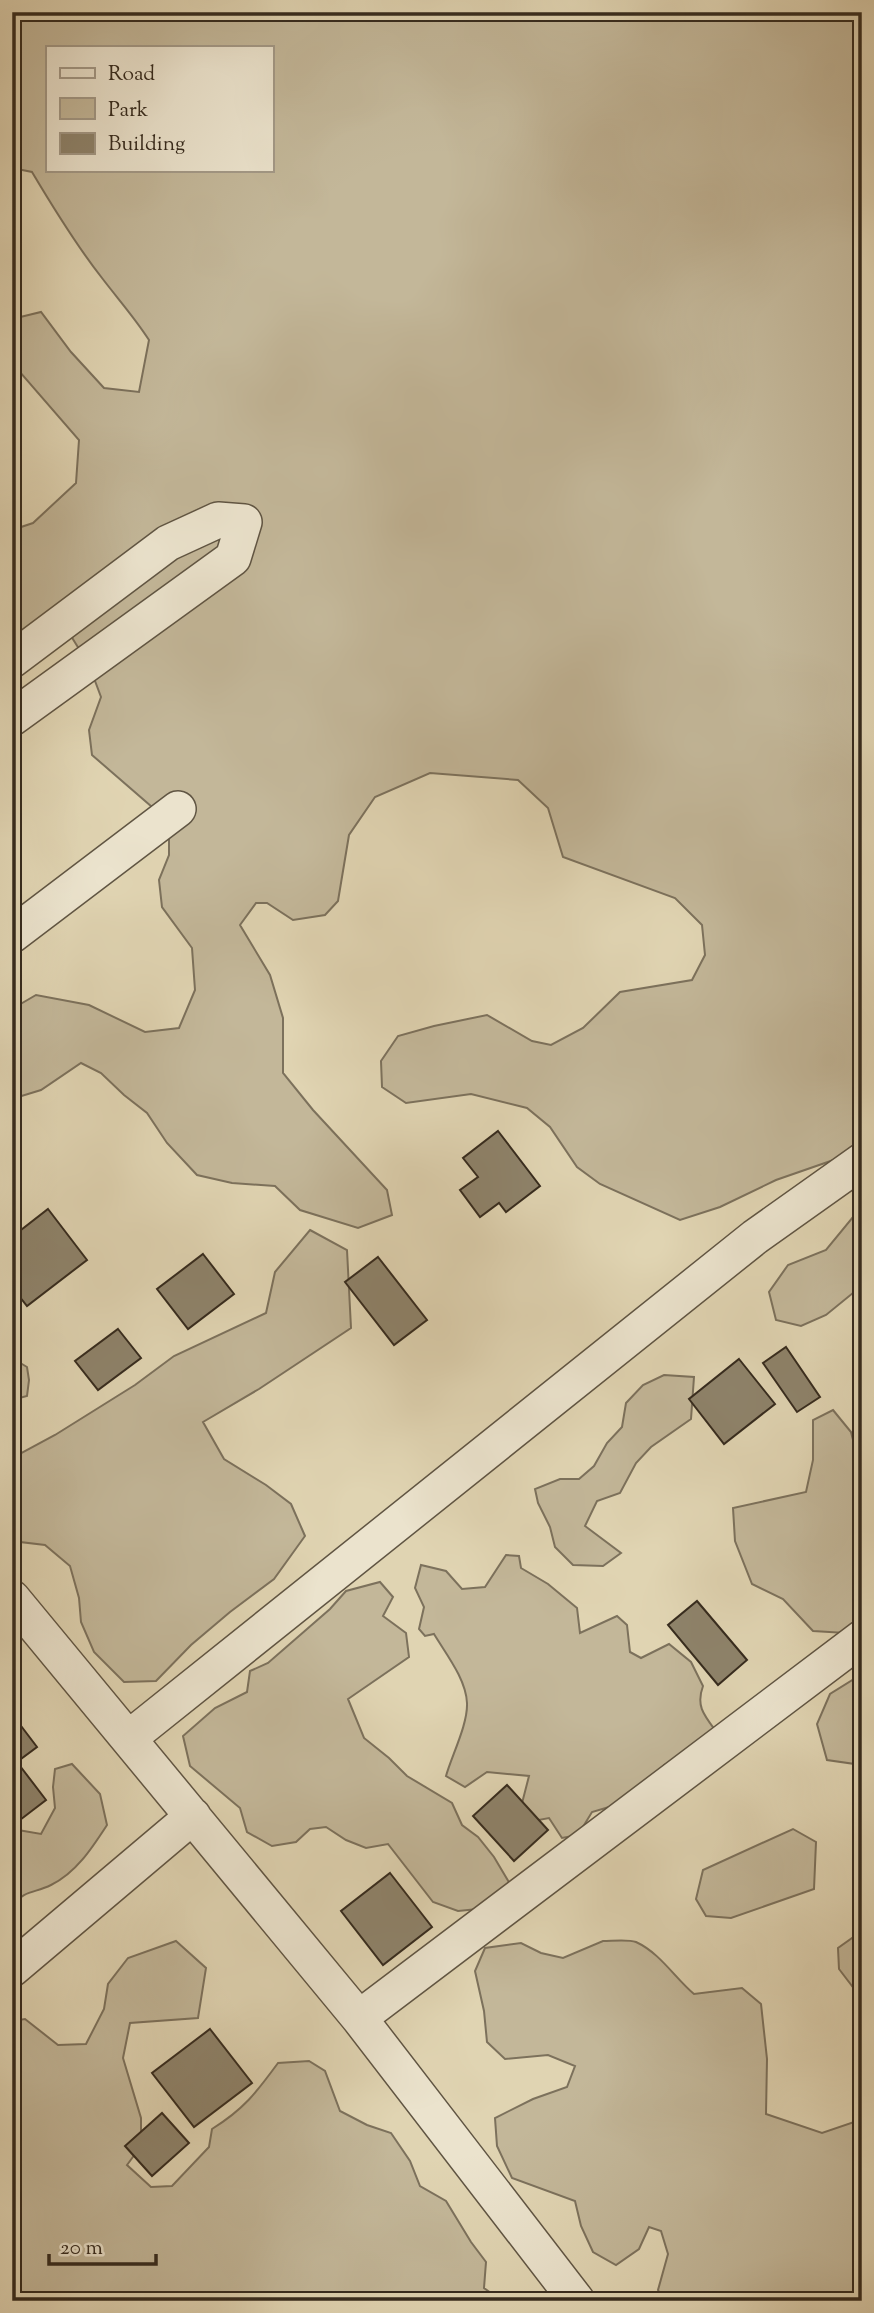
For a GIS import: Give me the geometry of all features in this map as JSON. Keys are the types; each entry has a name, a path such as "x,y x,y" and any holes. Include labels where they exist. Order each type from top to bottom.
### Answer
{"street":[{"path":"12,660 168,543 218,520 244,522 233,558 12,718"},
{"path":"12,935 178,809"},
{"path":"129,1738 755,1237 862,1161"},
{"path":"12,1598 359,2018 577,2301"},
{"path":"359,2018 862,1638"},
{"path":"12,1969 193,1816"}],"green space":[{"path":"12,12 862,12 862,1145 845,1156 776,1180 720,1207 680,1220 600,1184 577,1167 550,1127 527,1108 471,1094 406,1103 382,1087 381,1061 398,1036 487,1015 532,1041 551,1045 583,1028 620,992 692,980 705,955 702,925 675,898 563,857 548,808 518,780 430,773 375,797 349,835 338,901 325,915 293,920 267,903 256,903 240,925 270,975 283,1018 283,1073 313,1110 387,1190 392,1215 358,1228 300,1210 275,1186 232,1183 197,1175 167,1143 147,1113 101,1073 81,1063 41,1090 12,1099 12,1009 36,995 89,1005 145,1032 179,1028 195,990 192,948 162,907 159,880 169,855 169,827 152,807 92,755 89,730 101,697 89,665 66,628 12,654 12,530 33,523 76,483 79,440 12,363 12,319 41,312 71,352 104,388 139,392 149,340 83,253 32,172 12,168"},
{"path":"862,1206 862,1289 859,1288 826,1315 801,1326 776,1320 769,1292 788,1265 826,1250"},
{"path":"310,1230 347,1250 351,1328 259,1389 203,1422 224,1459 291,1504 305,1536 274,1579 191,1645 156,1681 124,1682 94,1652 81,1622 79,1598 70,1566 45,1545 12,1541 12,1458 55,1435 135,1385 174,1356 266,1313 275,1272"},
{"path":"12,1358 27,1367 29,1380 27,1396 12,1400"},
{"path":"664,1375 694,1377 691,1419 651,1447 636,1463 620,1493 597,1501 585,1526 621,1553 603,1566 573,1565 555,1547 535,1489 560,1479 579,1479 594,1466 607,1443 622,1427 626,1403 643,1385"},
{"path":"833,1410 851,1432 862,1475 862,1634 813,1631 783,1599 752,1584 735,1541 733,1508 806,1492 813,1460 813,1420"},
{"path":"506,1555 519,1556 521,1568 548,1584 577,1608 580,1633 617,1616 627,1625 630,1652 641,1658 669,1644 691,1662 703,1686 700,1699 702,1709 715,1730 706,1744 664,1765 650,1784 609,1807 592,1812 578,1835 562,1838 549,1818 528,1822 520,1811 529,1776 487,1772 465,1787 446,1776 467,1711 466,1694 459,1676 434,1634 425,1636 419,1629 424,1607 415,1588 421,1565 446,1571 462,1589 485,1587"},
{"path":"380,1582 393,1597 383,1616 406,1633 409,1657 348,1699 364,1738 407,1776 452,1803 462,1825 478,1837 494,1857 510,1884 488,1908 458,1911 433,1902 388,1844 366,1848 346,1840 326,1827 310,1829 296,1842 272,1846 247,1832 240,1808 190,1766 183,1736 215,1708 247,1692 250,1671 268,1663 330,1609 346,1591"},
{"path":"862,1674 862,1765 827,1760 817,1724 830,1694"},
{"path":"72,1764 100,1794 107,1825 89,1851 68,1874 51,1885 30,1892 12,1905 12,1829 41,1834 55,1808 55,1769"},
{"path":"793,1829 816,1842 814,1889 731,1918 706,1916 696,1899 703,1870"},
{"path":"862,1931 862,1999 839,1969 838,1948"},
{"path":"176,1941 206,1968 198,2018 130,2023 123,2058 141,2118 141,2146 127,2165 151,2187 172,2186 209,2147 212,2129 249,2100 278,2063 309,2061 325,2071 340,2111 367,2125 391,2133 410,2161 420,2186 446,2201 486,2262 484,2288 502,2301 12,2301 12,2021 25,2019 58,2045 86,2044 104,2009 108,1984 128,1958"},
{"path":"603,1941 633,1941 645,1947 694,1994 742,1988 761,2004 767,2059 766,2114 822,2133 854,2122 862,2123 862,2301 663,2301 658,2290 668,2254 661,2231 649,2227 639,2249 616,2265 593,2252 581,2226 575,2201 512,2178 497,2146 495,2118 533,2099 567,2087 575,2066 548,2055 505,2059 487,2042 484,2011 475,1971 485,1948 521,1943 541,1953 563,1958"}],"building":[{"path":"498,1131 540,1186 506,1212 499,1203 480,1217 460,1190 478,1177 463,1158"},
{"path":"48,1209 87,1260 27,1306 12,1287 12,1237"},
{"path":"203,1254 234,1294 188,1329 157,1289"},
{"path":"378,1257 427,1320 394,1345 345,1282"},
{"path":"118,1329 141,1358 98,1390 75,1361"},
{"path":"786,1347 820,1397 797,1412 763,1363"},
{"path":"739,1359 775,1404 724,1444 689,1399"},
{"path":"697,1601 747,1660 718,1685 668,1625"},
{"path":"12,1714 37,1747 17,1762 46,1800 20,1820 12,1811"},
{"path":"507,1785 548,1830 514,1861 473,1816"},
{"path":"390,1873 432,1927 383,1965 341,1911"},
{"path":"210,2029 252,2083 194,2127 152,2073"},
{"path":"162,2113 189,2143 152,2176 125,2146"}]}
